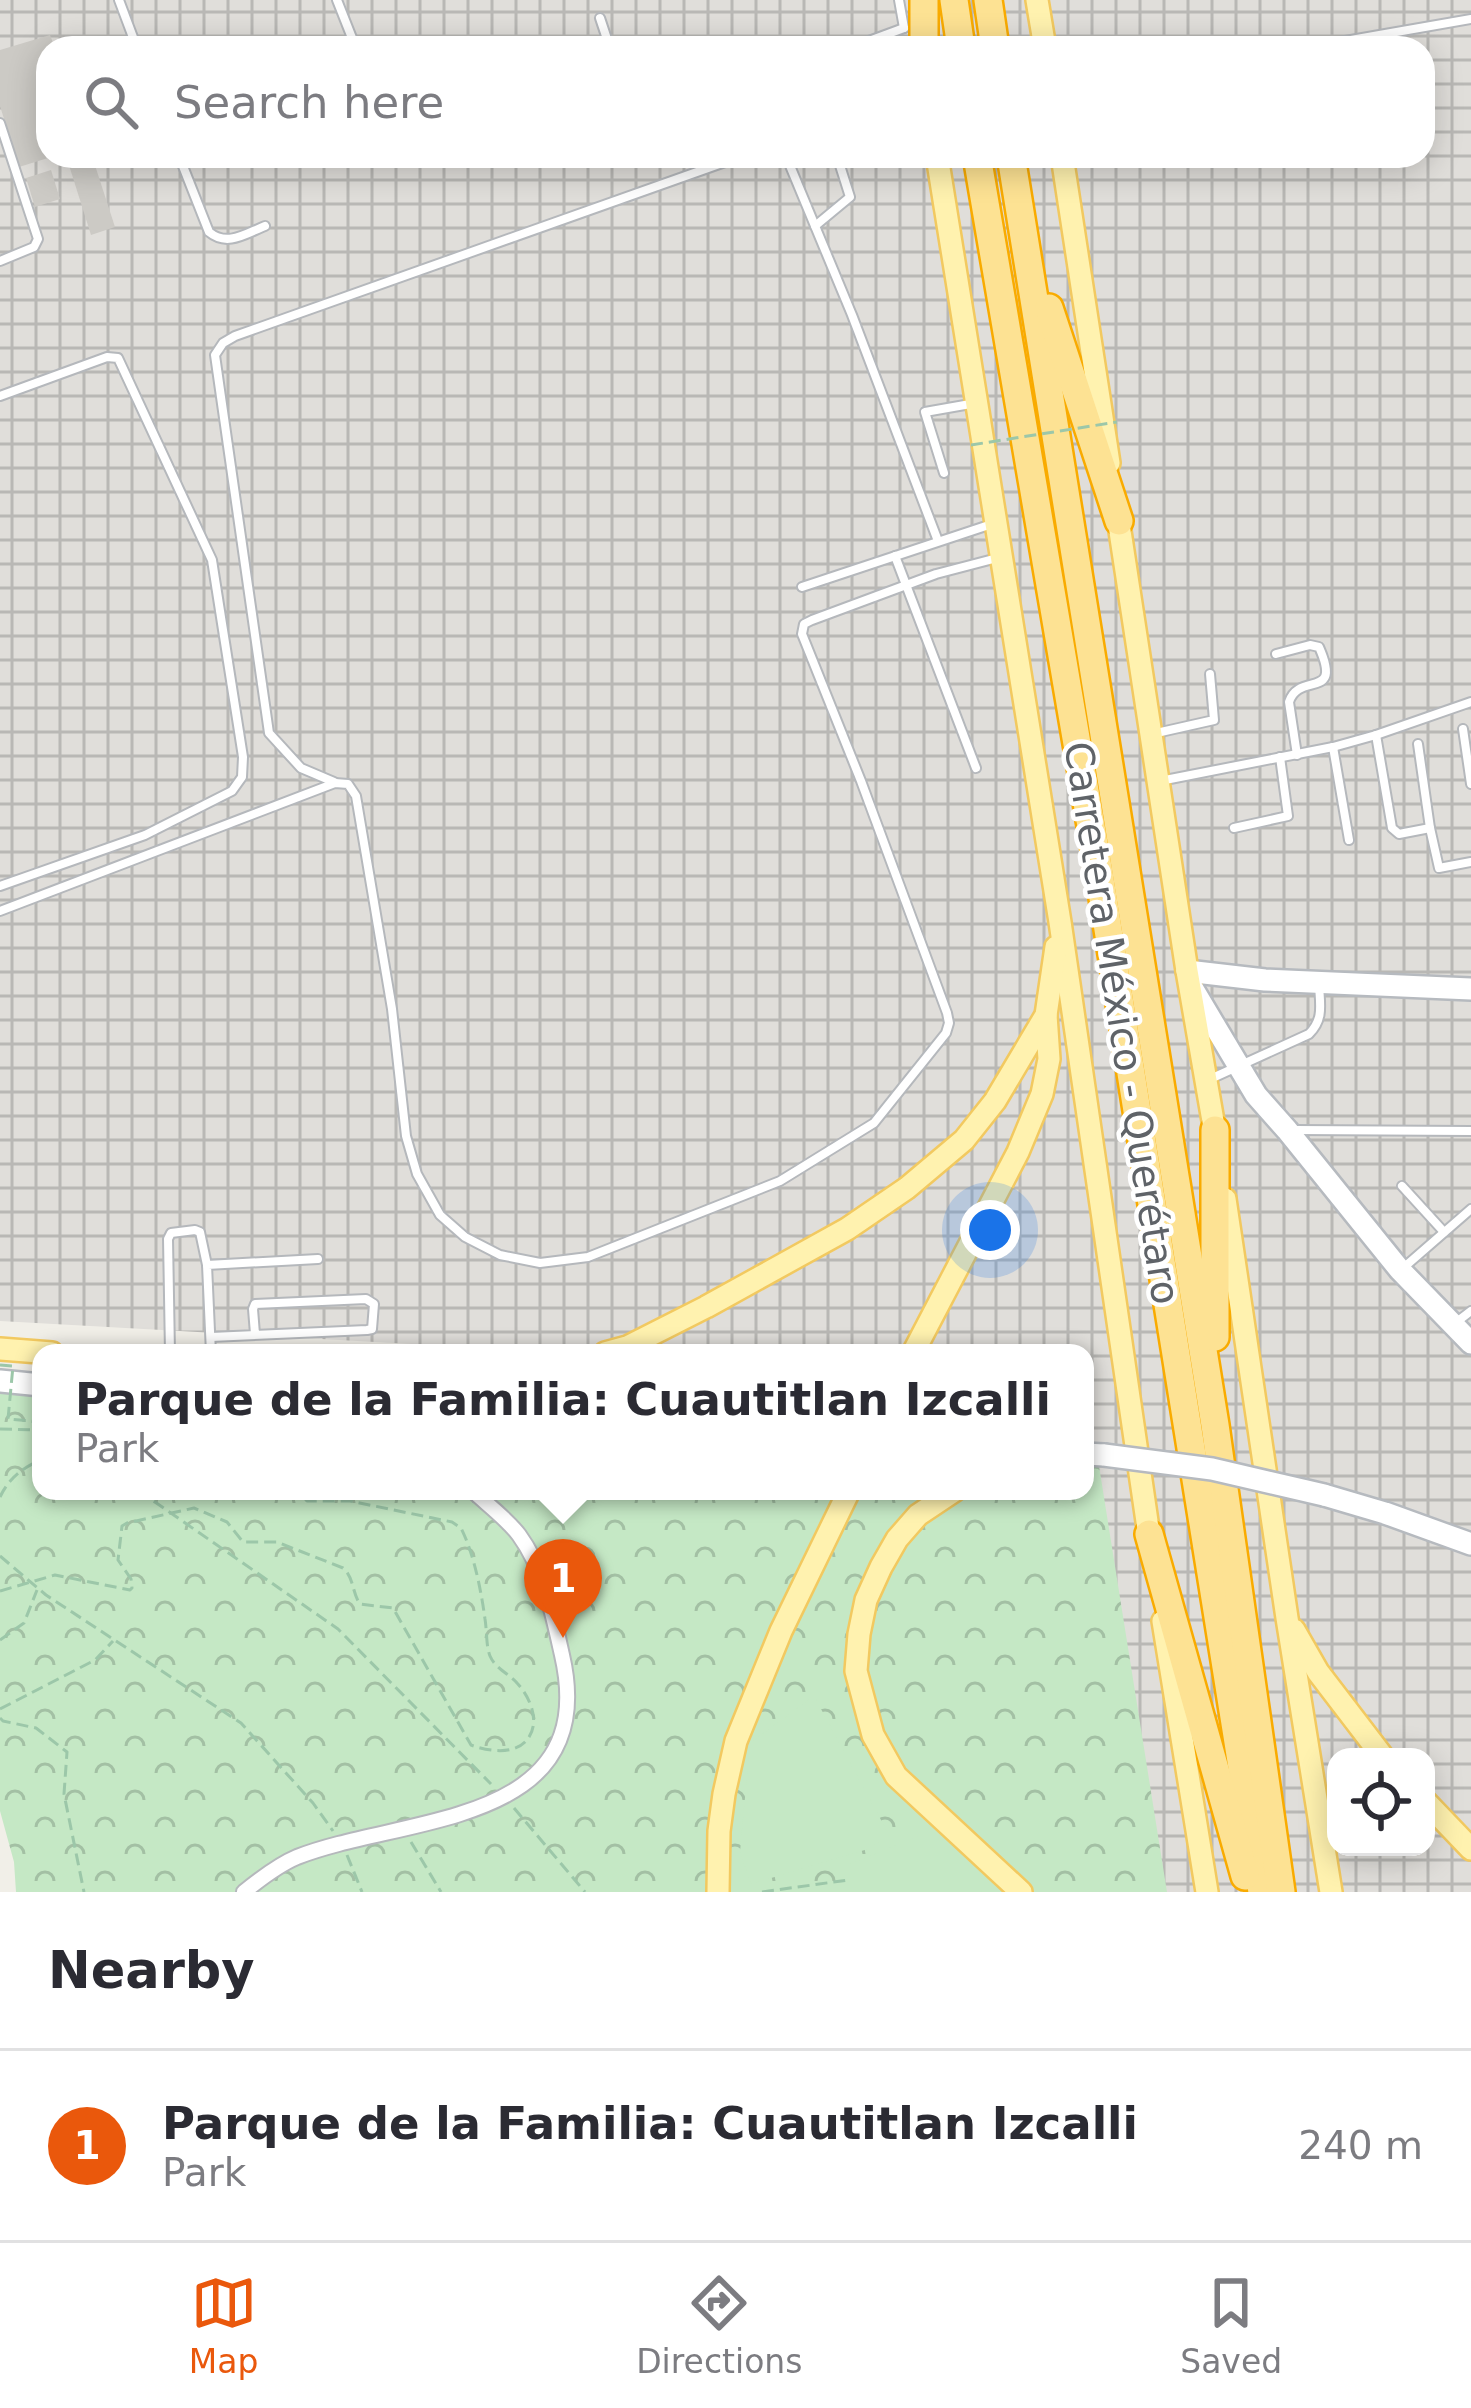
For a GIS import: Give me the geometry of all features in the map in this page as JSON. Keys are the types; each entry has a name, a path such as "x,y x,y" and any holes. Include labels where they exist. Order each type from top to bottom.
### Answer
{"highway":[{"path":"954,0 959,36"},
{"path":"988,0 993,36"},
{"name":"Carretera México - Querétaro","path":"979,168 1099,873 1262,1892"},
{"name":"Carretera México - Querétaro","path":"1013,168 1215,1426 1281,1892"},
{"path":"1022,227 1119,521"},
{"path":"1214,1130 1215,1426"},
{"path":"1149,1534 1249,1892"}],"main road":[{"path":"913,0 918,30"},
{"path":"1037,0 1043,36"},
{"path":"940,168 1207,1892"},
{"path":"1063,168 1331,1892"},
{"path":"919,1344 1018,1152 1042,1094 1048,1059 1046,1015 1060,922"},
{"path":"1188,978 1471,989"},
{"path":"1188,978 1256,1095 1400,1270 1462,1318 1471,1343"},
{"path":"633,1344 847,1228 907,1188 964,1140 995,1101 1046,1015"},
{"path":"0,1348 32,1351"},
{"path":"0,1381 32,1384"},
{"path":"1095,1454 1212,1469 1324,1495 1471,1544"},
{"path":"718,1892 719,1831 736,1742 781,1631 845,1500"},
{"path":"940,1500 917,1515 880,1567 866,1600 856,1671 873,1735 896,1776 1021,1892"},
{"path":"1287,1618 1318,1672 1376,1748"},
{"path":"1435,1811 1471,1849"}],"street":[{"path":"244,1892 294,1858 460,1816 504,1797 558,1747 568,1718 565,1665 553,1613 518,1534 482,1500"}],"lane":[{"path":"118,0 132,36"},
{"path":"337,0 351,36"},
{"path":"898,0 918,30"},
{"path":"599,18 606,36"},
{"path":"1374,36 1471,19"},
{"path":"0,123 38,239 34,247 0,261"},
{"path":"184,168 209,232 218,239 231,240 265,226"},
{"path":"708,168 235,336 215,355 269,733 301,768 349,784 356,796 392,1009 406,1136 417,1174 440,1215 465,1237 500,1255 540,1263 588,1257 780,1181 874,1123 946,1033 947,1012 802,634 804,624 812,620 905,584 1001,557"},
{"path":"791,168 938,541"},
{"path":"815,226 850,197 842,168"},
{"path":"0,396 118,358 212,560 243,757 242,777 232,790 145,835 0,886"},
{"path":"944,473 925,412 977,403"},
{"path":"802,586 996,522"},
{"path":"895,556 976,768"},
{"path":"1276,654 1319,646 1328,674 1319,684 1295,689 1291,695 1297,754"},
{"path":"1151,735 1214,720 1210,674"},
{"path":"1158,781 1333,747 1471,702"},
{"path":"1462,729 1471,784"},
{"path":"1376,735 1394,832 1430,828"},
{"path":"1418,744 1439,868 1471,862"},
{"path":"1333,747 1349,840"},
{"path":"1234,828 1288,816 1280,757"},
{"path":"0,911 335,782"},
{"path":"1206,1081 1309,1034 1321,1015 1318,982"},
{"path":"1287,1130 1471,1131"},
{"path":"1402,1186 1444,1232"},
{"path":"1400,1270 1471,1209"},
{"path":"170,1344 168,1240 171,1233 195,1230 200,1232 207,1265 211,1344"},
{"path":"207,1265 318,1259"},
{"path":"211,1337 372,1329 374,1304 366,1299 255,1304 255,1334"}],"path":[{"path":"971,446 1117,422"},
{"path":"0,1365 13,1366 8,1419 32,1421"},
{"path":"0,1429 32,1430"},
{"path":"0,1497 6,1485 32,1464"},
{"path":"152,1500 338,1629 504,1797 584,1892"},
{"path":"0,1592 62,1576 130,1589 133,1584 118,1560 122,1526 194,1508 231,1525 243,1542 278,1542 343,1568 360,1604 393,1608 471,1745 502,1750 523,1744 530,1736 533,1712 515,1680 489,1654 484,1613 461,1528 452,1522 350,1501 305,1500"},
{"path":"0,1556 38,1589 241,1723 313,1803 342,1844 362,1892"},
{"path":"0,1640 23,1623 38,1589"},
{"path":"0,1709 94,1660 114,1640"},
{"path":"0,1718 36,1728 68,1752 64,1794 84,1892"},
{"path":"403,1829 441,1892"},
{"path":"762,1892 848,1880"}],"shaded area":[{"path":"0,0 1471,0 1471,1892 1005,1892 1083,1500 1094,1500 1094,1344 413,1344 0,1321"}],"green space":[{"path":"0,1376 32,1378 32,1500 1094,1500 1094,1466 1099,1466 1167,1892 16,1892 14,1862 0,1811"},
{"path":"814,1696 888,1833 868,1849 751,1884 740,1852 750,1743"},
{"path":"922,1835 985,1887 981,1892 870,1892 845,1866"}],"building":[{"path":"36,39 36,162 19,167 0,106 0,50"},
{"path":"70,168 96,168 115,227 91,235"},
{"path":"51,170 60,199 35,207 26,178"}],"place":[{"name":"Parque de la Familia: Cuautitlan Izcalli","path":"563,1638"}]}
